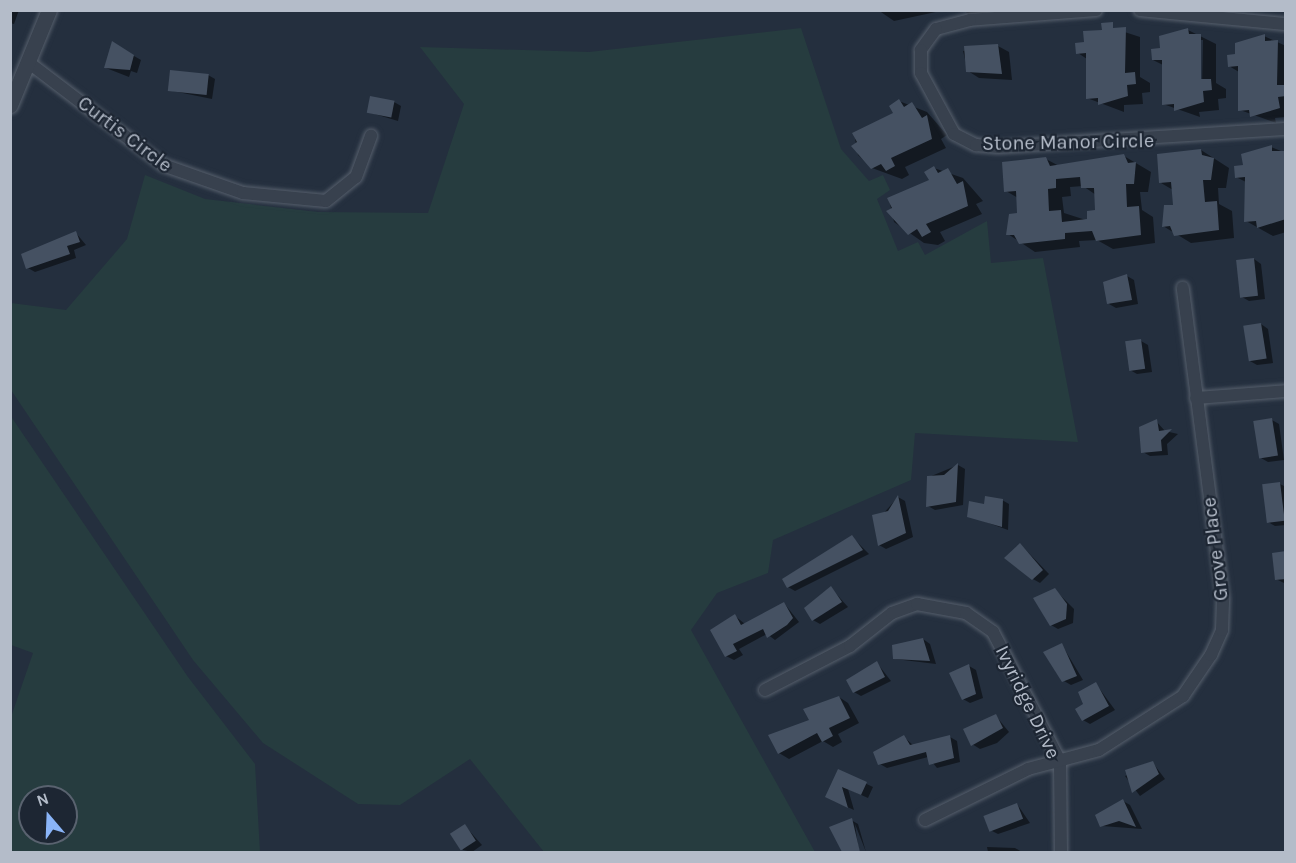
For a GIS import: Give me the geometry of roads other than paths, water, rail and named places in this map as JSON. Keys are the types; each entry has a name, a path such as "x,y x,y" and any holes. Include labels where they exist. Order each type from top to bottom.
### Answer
{"street":[{"path":"10,105 49,10"},
{"name":"Stone Manor Circle","path":"1096,10 1038,12 951,23 927,38 921,73 944,121 964,141 999,147 1154,141 1286,129"},
{"path":"1140,10 1286,24"},
{"name":"Curtis Circle","path":"28,62 163,165 243,193 326,201 356,177 371,136"},
{"name":"Grove Place","path":"925,820 1028,769 1099,750 1183,696 1222,630 1223,598 1183,288"},
{"path":"1196,398 1286,391"},
{"name":"Ivyridge Drive","path":"765,690 850,646 892,613 917,604 948,606 993,633 1060,761 1061,852"}]}
